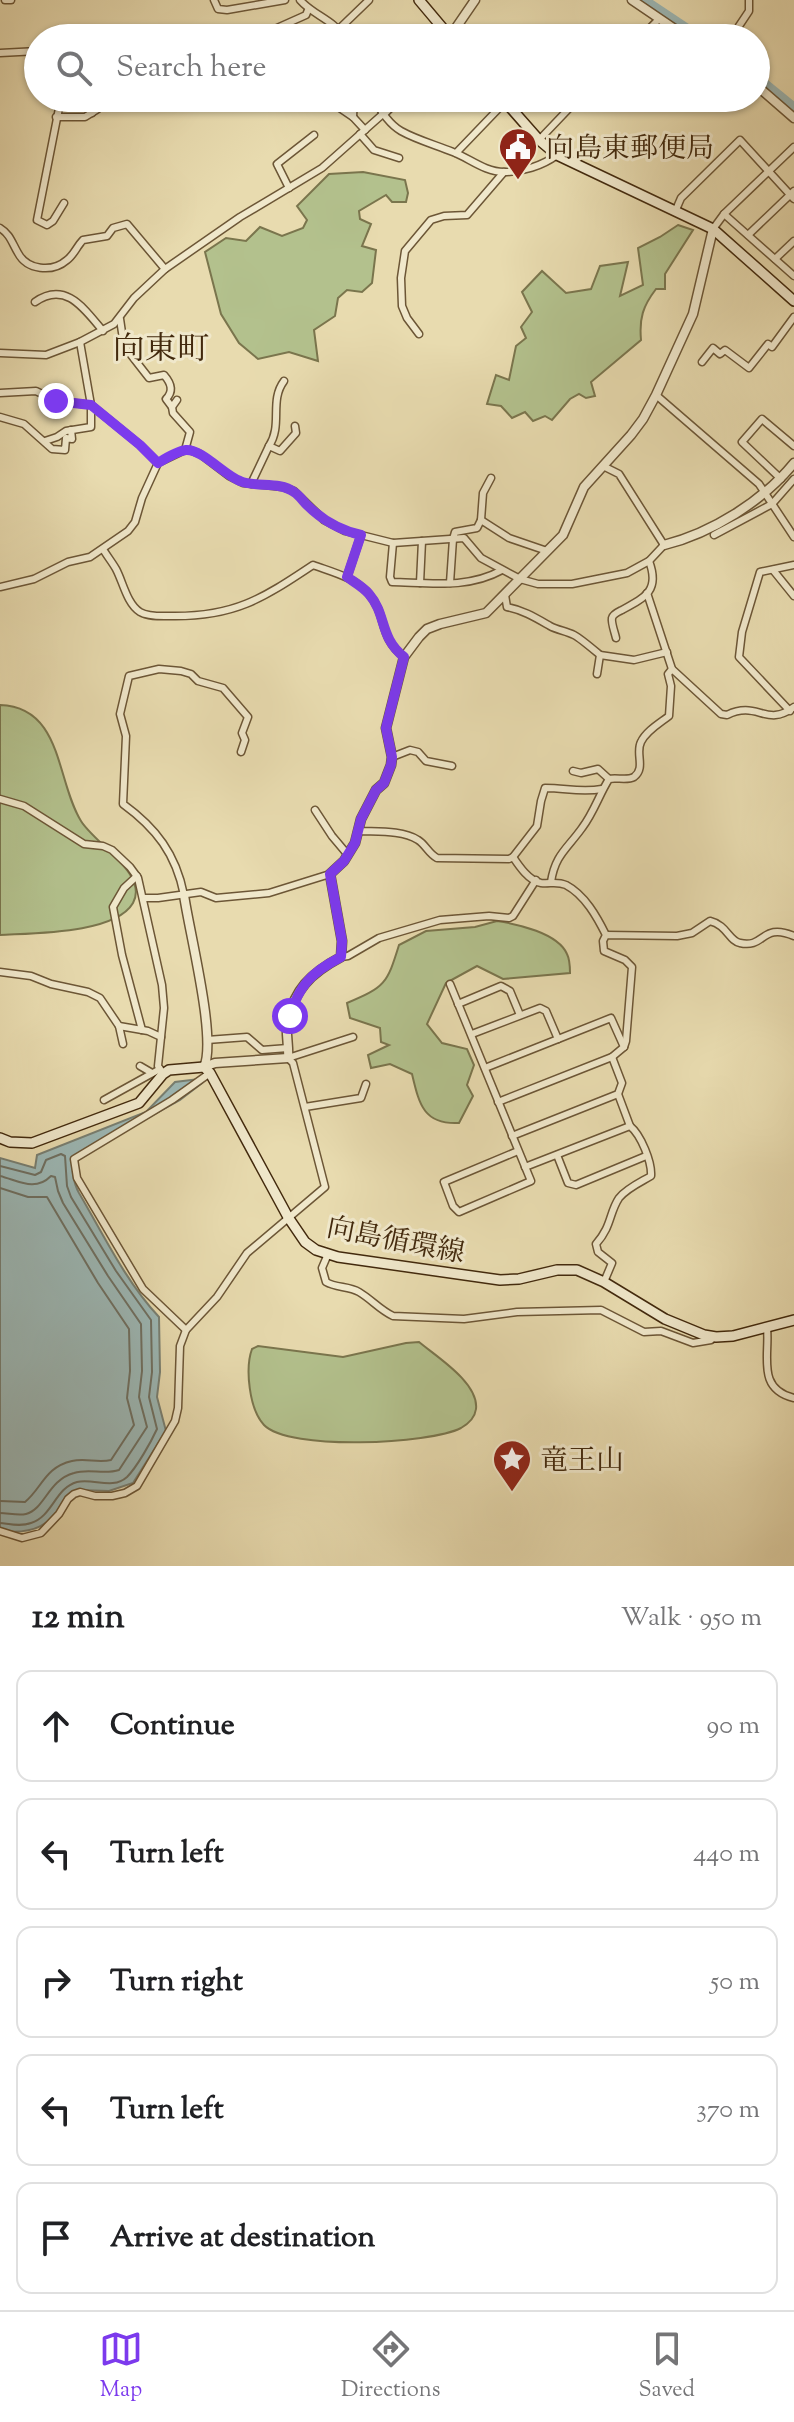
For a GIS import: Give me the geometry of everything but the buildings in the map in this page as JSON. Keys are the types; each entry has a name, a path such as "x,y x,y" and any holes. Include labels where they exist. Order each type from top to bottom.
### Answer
{"main road":[{"path":"419,0 439,24"},
{"path":"514,112 557,155 713,229 794,301"},
{"path":"0,1138 10,1142 32,1143 139,1103 158,1072 207,1070"},
{"name":"向島循環線","path":"207,1070 288,1217 305,1242 316,1250 500,1280 577,1270 604,1282 665,1319 711,1336 733,1336 794,1320"}],"street":[{"path":"214,0 218,9 227,10 285,0"},
{"path":"300,0 308,10 331,24"},
{"path":"344,24 369,0"},
{"path":"459,24 475,0"},
{"path":"632,0 667,24"},
{"path":"740,24 749,11 749,0"},
{"path":"286,24 306,15 308,10"},
{"path":"654,24 659,19"},
{"path":"0,53 24,52"},
{"path":"770,97 794,118"},
{"path":"57,112 37,220 47,225 64,203"},
{"path":"56,117 85,117 93,112"},
{"path":"346,112 353,117 374,150 399,158"},
{"path":"353,112 353,117"},
{"path":"456,153 492,112"},
{"path":"539,140 566,112"},
{"path":"0,353 46,355 103,331 120,319 134,298 165,269 240,217 322,168 384,113 401,131 456,153 470,162 504,172 541,165 557,155"},
{"path":"289,188 277,164 314,135"},
{"path":"675,212 681,198 740,140 793,195 748,235"},
{"path":"143,898 201,892 216,898 269,893 330,874 348,855 367,806 384,783 392,757 386,728 404,657 427,629 486,613 563,535 584,487 643,419 656,395 693,314 713,229 724,214 794,147"},
{"path":"419,334 402,306 401,278 405,251 431,220 467,215 504,172"},
{"path":"724,214 794,276"},
{"path":"0,228 8,233 23,261 36,268 61,264 69,259 83,240 107,236 113,228 127,224 165,269"},
{"path":"775,259 794,241"},
{"path":"35,302 44,295 71,297 103,331"},
{"path":"702,362 713,348 720,354 725,350 749,368 768,344 772,347 794,317"},
{"path":"120,319 124,346 149,378 164,375 169,381 170,395 166,399 173,413 190,432 185,450"},
{"path":"45,441 71,430 91,427 91,405 80,342"},
{"path":"251,484 272,443 276,428 277,390 284,381"},
{"path":"0,393 36,391 56,401 91,405 158,463"},
{"path":"656,395 759,484 794,537"},
{"path":"172,407 177,400"},
{"path":"0,417 24,424 52,449 65,450 66,438 72,439 71,430"},
{"path":"781,479 742,442 762,419 794,446"},
{"path":"269,446 280,451 296,433 295,426"},
{"path":"0,587 34,579 68,562 83,560 128,531 135,522 158,463 185,450 200,454 229,476 251,484 294,491 324,520 345,531 393,543 459,537 468,540 481,558 520,579 538,584 572,584 627,573 649,561 664,545 687,539 725,518 781,479 794,463"},
{"path":"603,466 619,474 664,545"},
{"path":"450,583 455,532 477,528 481,520 483,493 491,478"},
{"path":"714,535 772,504 794,479"},
{"path":"481,520 509,538 548,552"},
{"path":"347,577 361,535"},
{"path":"420,583 422,541"},
{"path":"393,543 392,582 464,584 502,570"},
{"path":"103,549 116,568 131,601 141,613 158,616 196,617 254,602 313,565 347,577 368,592 387,639 392,648 404,657"},
{"path":"616,638 614,615 647,593 654,581 649,561"},
{"path":"647,593 672,669 721,714 754,710 777,717 792,709 739,657 742,632 760,572 794,565"},
{"path":"773,570 794,596"},
{"path":"505,595 507,607 579,637 600,655 634,660 667,652"},
{"path":"597,674 600,655"},
{"path":"207,1070 206,1014 184,895 172,856 145,820 123,804 126,736 120,714 129,676 159,669 181,671 191,674 198,681 223,688 248,717 242,733 245,740 241,752"},
{"path":"573,771 581,773 598,769 609,779 630,779 635,776 640,767 638,746 669,716 671,686 668,674 672,669"},
{"path":"392,757 410,750 418,752 426,761 452,766"},
{"path":"551,882 557,857 582,829 609,779"},
{"path":"513,857 537,826 545,788 586,792 602,789"},
{"path":"0,799 24,806 84,844 112,850 137,876 162,985 164,1008 158,1072"},
{"path":"315,810 348,855"},
{"path":"359,831 398,834 420,841 437,858 513,857"},
{"path":"513,857 522,870 541,883 565,885 577,892 606,935"},
{"path":"330,874 342,941 341,957"},
{"path":"137,876 124,888 113,907 142,1030"},
{"path":"0,1531 22,1538 41,1533 74,1494 112,1496 137,1486 175,1421 180,1346 186,1330 217,1297 247,1253 325,1187 288,1053 287,1027 294,1003 313,973 379,938 440,920 489,916 509,918 536,880"},
{"path":"606,935 677,936 692,933 710,921 720,923 742,944 760,940 773,931 781,930 794,936"},
{"path":"498,1102 612,1057 624,1047 632,967 625,960 604,951 606,935"},
{"path":"0,972 31,976 100,998 119,1026 123,1044"},
{"path":"450,984 531,1181 459,1212 453,1206 444,1182 518,1151"},
{"path":"458,1004 501,986 510,991 520,1015"},
{"path":"472,1034 540,1008 546,1011 558,1039"},
{"path":"485,1068 611,1018 624,1047"},
{"path":"119,1026 161,1037"},
{"path":"207,1040 247,1037 262,1050 288,1053"},
{"path":"186,1330 143,1289 77,1178 74,1159 172,1100 215,1063 288,1053 353,1037"},
{"path":"604,1282 612,1263 598,1252 596,1244 607,1232 618,1200 651,1176 652,1169 618,1094 622,1083 612,1057"},
{"path":"140,1066 158,1072"},
{"path":"104,1100 158,1072"},
{"path":"305,1107 361,1098 366,1084"},
{"path":"512,1136 618,1094"},
{"path":"525,1167 630,1126"},
{"path":"557,1155 568,1183 576,1185 646,1156"},
{"path":"328,1254 322,1268 326,1282 357,1290 393,1316 464,1319 517,1312 601,1310 644,1332 661,1331 693,1343 711,1340 711,1336"},
{"path":"767,1328 767,1374 780,1392 794,1398"}],"green space":[{"path":"363,172 405,180 408,193 406,202 392,202 386,195 359,211 360,219 371,224 362,246 376,250 372,283 362,292 347,290 338,298 335,316 314,330 318,361 289,352 258,359 239,343 221,314 205,252 226,238 246,241 260,227 282,236 303,228 307,220 297,206 329,174"},
{"path":"678,225 693,230 665,274 665,289 656,289 645,307 641,319 641,340 591,382 595,396 586,398 579,394 570,399 552,420 545,416 533,421 525,412 512,418 501,406 487,404 496,375 509,380 516,346 526,338 521,327 532,312 522,292 542,271 566,293 591,289 600,266 628,262 620,296 643,285 638,248"},
{"path":"0,705 21,709 36,718 47,732 81,821 134,881 136,892 133,903 109,921 72,930 0,935"},
{"path":"497,921 515,924 555,940 567,954 570,973 503,979 477,966 446,983 427,1024 442,1043 467,1049 474,1065 467,1085 473,1096 459,1123 447,1123 430,1116 420,1103 412,1074 390,1064 371,1068 368,1055 389,1045 381,1042 380,1028 350,1018 347,1003 383,983 399,945 426,931 475,927"},
{"path":"419,1342 455,1371 471,1390 476,1409 471,1420 461,1428 421,1438 329,1442 278,1433 264,1425 255,1409 249,1367 252,1349 258,1346 343,1357"}],"water":[{"path":"199,1079 202,1083 180,1100 76,1158 73,1166 77,1189 106,1241 136,1289 159,1317 157,1397 166,1431 133,1483 109,1491 79,1490 53,1517 37,1528 0,1531 0,1158 35,1168 37,1155 146,1112 175,1082"}],"waterway":[{"path":"642,0 678,24"},
{"path":"770,89 794,109"}],"place":[{"name":"向島東郵便局","path":"518,181"},
{"name":"竜王山","path":"512,1493"}],"district":[{"name":"向東町","path":"161,348"}],"route":[{"path":"56,401 91,405 158,463 190,450 243,483 294,491 332,526 361,535 347,577 368,592 387,639 392,648 404,657 386,728 391,765 384,783 376,790 361,819 355,843 344,861 330,874 342,941 341,957 313,973 294,1003 290,1016"}]}
